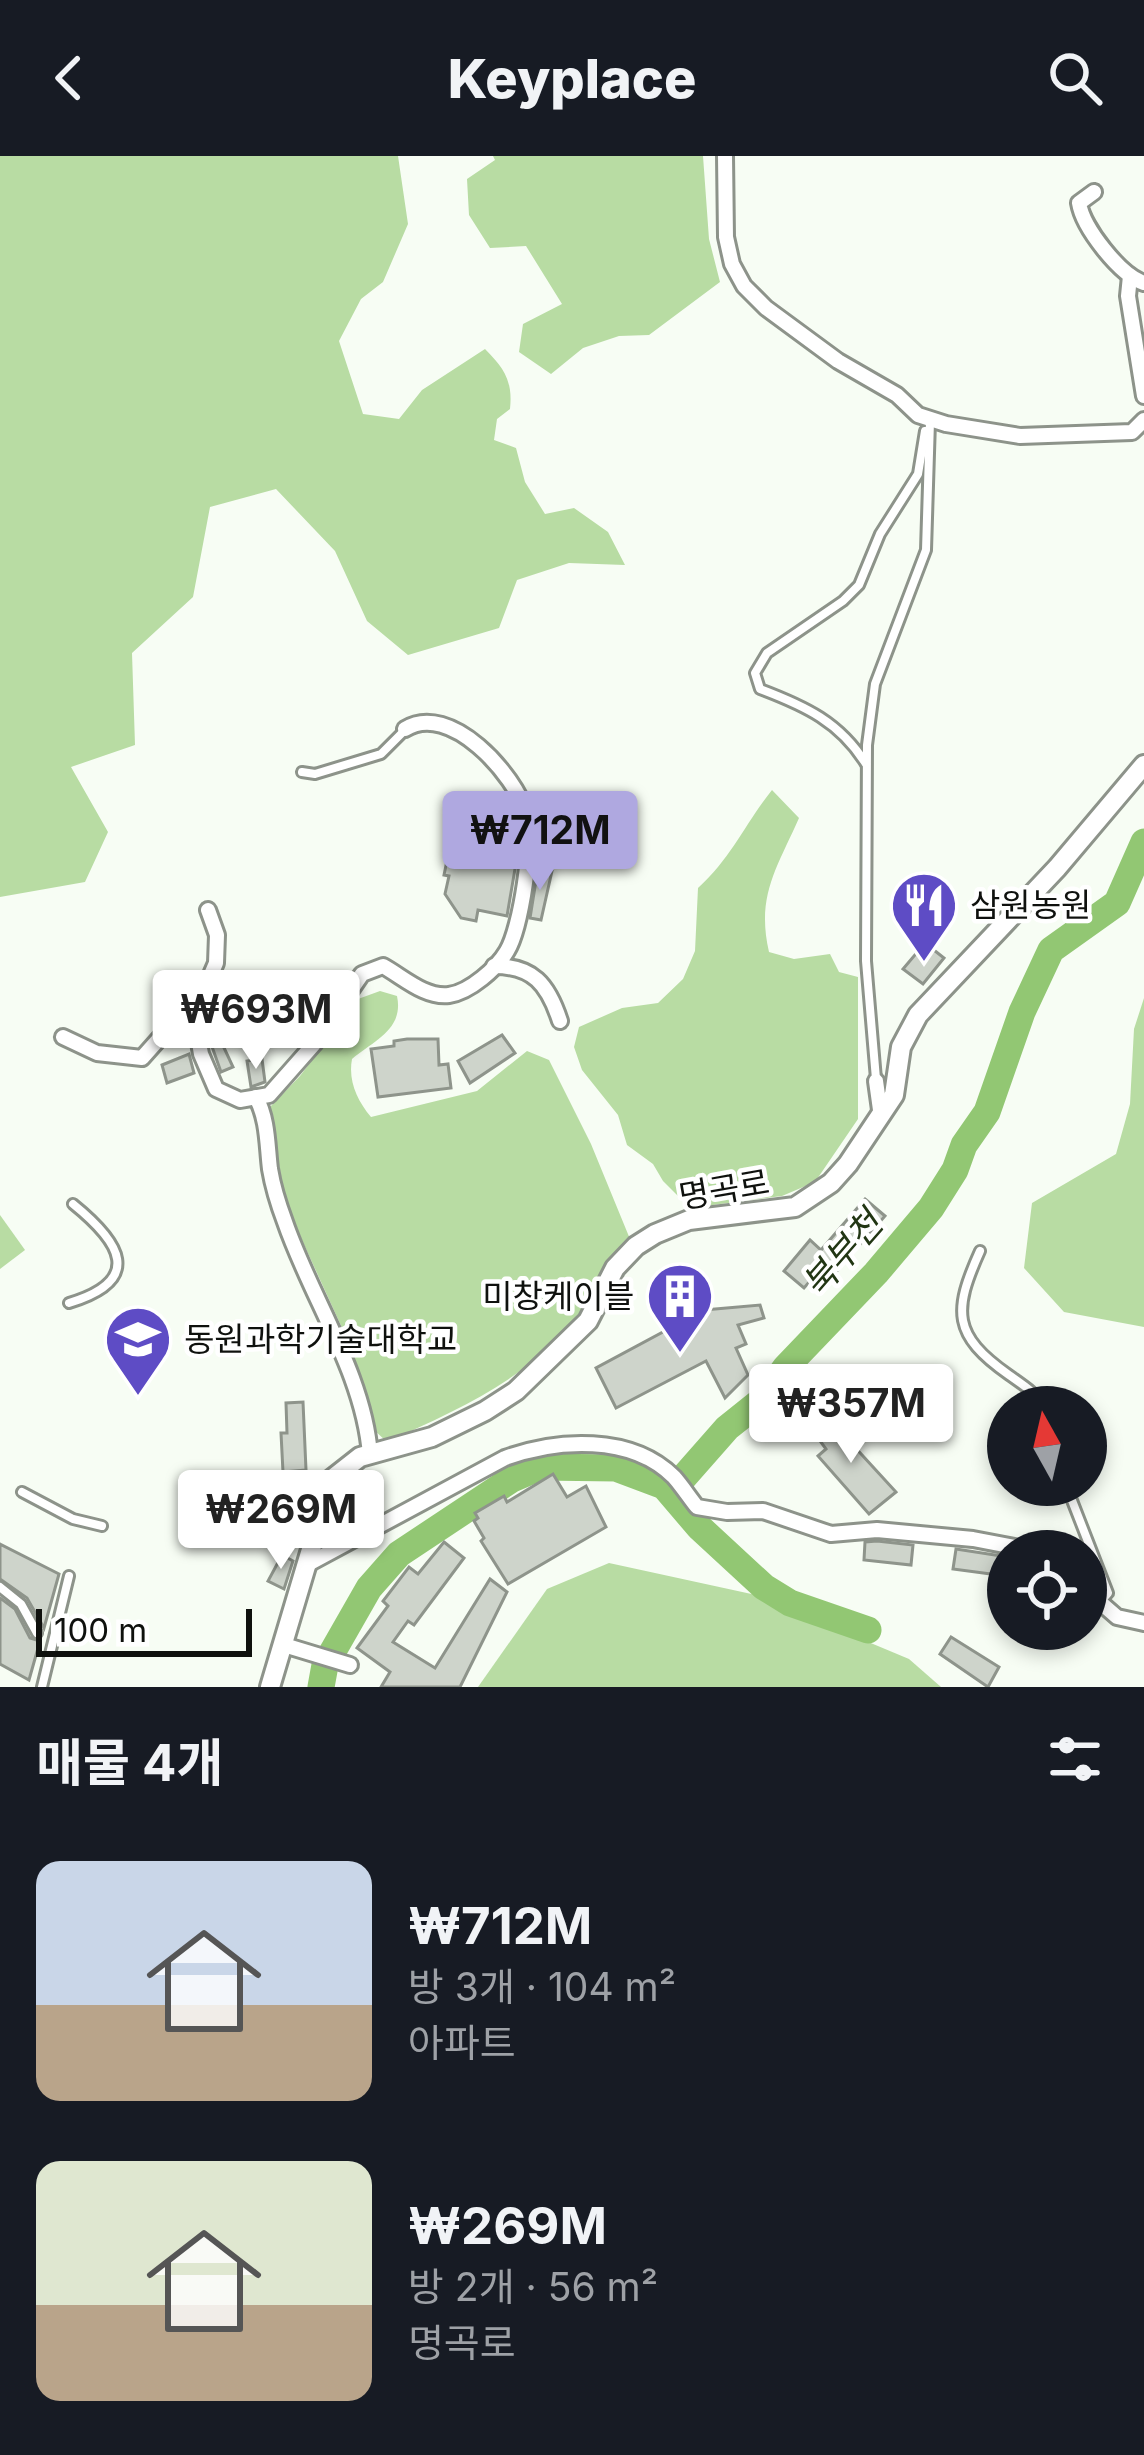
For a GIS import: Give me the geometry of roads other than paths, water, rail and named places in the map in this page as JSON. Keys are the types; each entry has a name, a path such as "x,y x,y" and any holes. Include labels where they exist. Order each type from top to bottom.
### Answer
{"main road":[{"name":"명곡로","path":"269,1687 332,1479 360,1457 432,1437 516,1390 588,1321 615,1268 655,1234 689,1220 796,1207 820,1192 848,1164 894,1095 901,1047 918,1015 1057,868 1144,765"}],"street":[{"path":"725,156 726,237 732,264 745,286 792,328 928,418 983,432 1067,437 1132,432 1144,420"},
{"path":"1094,192 1079,203 1087,229 1137,280 1128,296 1144,397"},
{"path":"208,910 218,935 216,963 194,1014 201,1054 217,1089 240,1100 269,1095 362,974 382,966 423,991 451,995 487,975 509,948 520,904 531,852 527,815 498,767 452,727 433,720 406,729"},
{"path":"494,966 521,966 539,981 560,1021"},
{"path":"63,1037 97,1053 142,1058 166,1031 197,1029"},
{"path":"876,1081 880,1117"},
{"path":"256,1097 264,1113 271,1176 285,1223 333,1328 368,1433 370,1455"},
{"path":"308,1564 505,1457 539,1445 587,1444 638,1453 673,1476 697,1507 763,1511 831,1534 878,1530 987,1541"},
{"path":"1107,1608 1117,1617 1144,1623"},
{"path":"284,1646 350,1665"}],"lane":[{"path":"867,766 833,723 760,689 755,673 767,653 860,584 880,534 918,474 928,418"},
{"path":"876,1081 866,961 867,766 875,684 926,550 928,418"},
{"path":"302,772 315,774 381,754 406,729"},
{"path":"70,1303 111,1285 117,1270 114,1245 103,1228 73,1204"},
{"path":"980,1251 963,1294 961,1325 967,1338 1025,1386"},
{"path":"22,1492 74,1520 102,1526"},
{"path":"42,1687 69,1576"},
{"path":"0,1587 21,1604 37,1633"}],"waterway":[{"name":"북부천","path":"664,1486 683,1478 727,1428 762,1400 786,1367 931,1208 987,1112 1022,1012 1051,950 1117,903 1144,842"},
{"name":"북부천","path":"321,1687 325,1665 369,1588 399,1554 512,1479 540,1467 616,1468 664,1486 699,1527 764,1587 790,1603 868,1630"}],"place":[{"name":"삼원농원","path":"924,964"},
{"name":"미창케이블","path":"680,1355"},
{"name":"동원과학기술대학교","path":"138,1398"}]}
